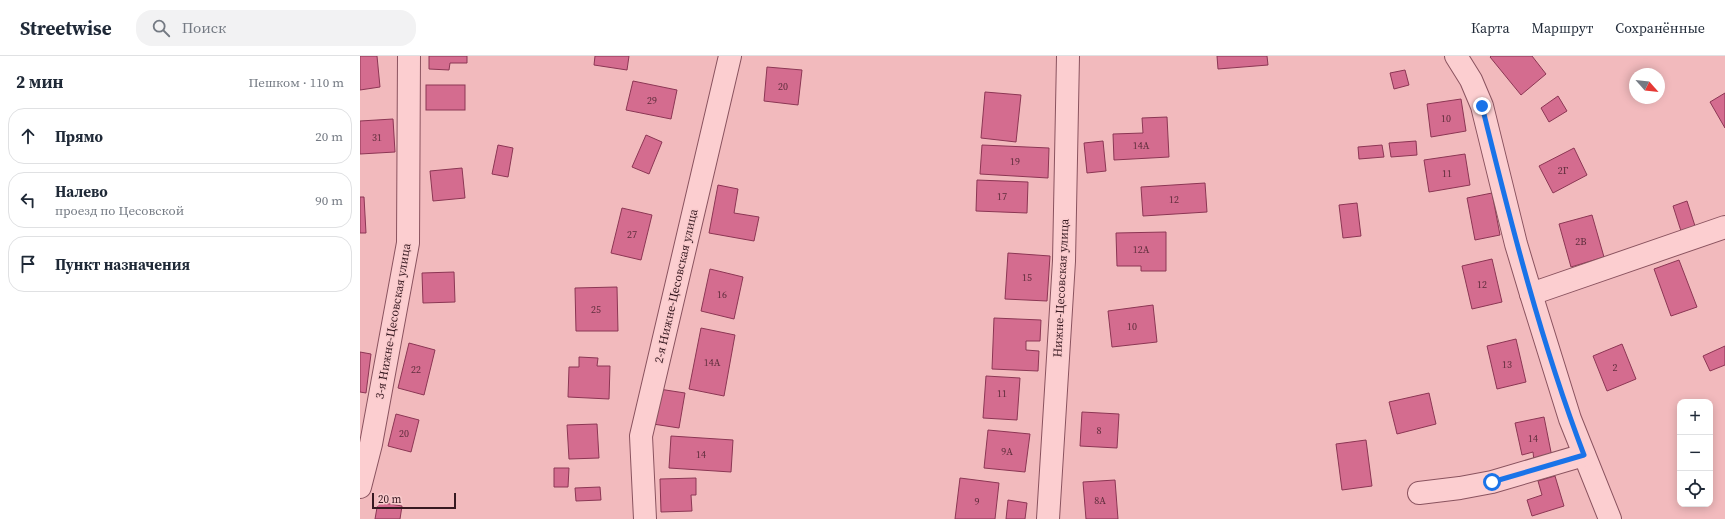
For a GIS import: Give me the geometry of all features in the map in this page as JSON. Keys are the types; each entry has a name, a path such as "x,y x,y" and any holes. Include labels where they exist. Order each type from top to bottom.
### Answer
{"street":[{"name":"3-я Нижне-Цесовская улица","path":"360,487 371,444 408,243 409,56"},
{"name":"2-я Нижне-Цесовская улица","path":"645,519 642,436 730,56"},
{"name":"Нижне-Цесовская улица","path":"1048,519 1064,261 1068,56"},
{"path":"1456,56 1471,80 1482,106 1516,244 1531,294 1570,419 1610,519"},
{"path":"1531,294 1725,227"},
{"path":"1419,493 1492,482 1584,455"}],"building":[{"path":"360,56 377,56 380,87 360,90"},
{"path":"429,56 467,56 467,63 450,63 449,70 429,69"},
{"path":"595,56 629,56 627,70 594,65"},
{"path":"1217,56 1267,56 1268,65 1218,69"},
{"path":"1532,56 1546,74 1521,95 1490,57"},
{"path":"767,67 802,70 798,105 764,101"},
{"path":"1405,70 1409,85 1394,89 1390,73"},
{"path":"633,81 677,90 671,119 626,110"},
{"path":"426,85 465,85 465,110 426,110"},
{"path":"985,92 1021,95 1016,142 981,138"},
{"path":"1725,93 1725,128 1710,102"},
{"path":"1558,96 1567,111 1549,122 1541,108"},
{"path":"1461,99 1466,131 1431,137 1427,104"},
{"path":"1167,117 1169,157 1114,160 1113,134 1143,133 1142,118"},
{"path":"393,119 395,152 360,154 360,121"},
{"path":"646,135 662,142 649,174 632,167"},
{"path":"1103,141 1106,171 1087,173 1084,143"},
{"path":"1416,141 1417,155 1391,157 1389,143"},
{"path":"498,145 513,148 508,177 492,174"},
{"path":"982,145 1049,148 1048,178 980,174"},
{"path":"1382,145 1384,157 1359,159 1358,147"},
{"path":"1574,148 1587,175 1553,193 1539,166"},
{"path":"1465,154 1470,185 1429,192 1424,160"},
{"path":"462,168 465,198 433,201 430,171"},
{"path":"977,180 1028,182 1027,213 976,211"},
{"path":"1205,183 1207,212 1143,216 1141,187"},
{"path":"718,185 738,189 734,213 759,217 754,241 709,233"},
{"path":"1492,193 1500,235 1475,240 1467,198"},
{"path":"360,197 364,197 366,233 360,233"},
{"path":"1687,201 1695,226 1681,231 1673,206"},
{"path":"1357,203 1361,236 1343,238 1339,205"},
{"path":"622,208 652,215 641,260 611,253"},
{"path":"1592,215 1604,257 1571,267 1559,224"},
{"path":"1166,232 1166,271 1141,271 1141,266 1117,266 1116,233"},
{"path":"1008,253 1050,256 1047,301 1005,299"},
{"path":"1492,259 1502,302 1472,309 1462,266"},
{"path":"1679,260 1697,307 1671,316 1654,269"},
{"path":"710,269 743,277 734,319 701,311"},
{"path":"454,272 455,302 423,303 422,273"},
{"path":"617,287 618,331 576,331 575,288"},
{"path":"1153,305 1157,342 1112,347 1108,311"},
{"path":"994,318 1041,320 1040,341 1026,341 1026,350 1039,351 1038,371 992,369"},
{"path":"701,328 735,335 724,396 689,389"},
{"path":"1516,339 1526,382 1497,389 1487,346"},
{"path":"409,343 435,350 424,395 398,388"},
{"path":"1622,344 1636,379 1607,391 1593,356"},
{"path":"1725,346 1725,365 1710,371 1703,356"},
{"path":"360,352 371,354 366,393 360,392"},
{"path":"579,357 598,358 597,366 610,366 609,399 568,397 569,367 579,367"},
{"path":"986,376 1020,378 1017,420 983,418"},
{"path":"659,389 685,393 679,428 653,424"},
{"path":"1429,393 1436,424 1397,434 1389,402"},
{"path":"1082,412 1119,414 1117,448 1080,446"},
{"path":"396,414 419,420 411,452 388,446"},
{"path":"1544,417 1552,457 1534,461 1533,452 1522,455 1515,423"},
{"path":"597,424 599,458 569,459 567,425"},
{"path":"988,430 1030,434 1025,472 984,468"},
{"path":"671,436 733,440 731,472 669,468"},
{"path":"1366,440 1372,486 1342,490 1336,444"},
{"path":"554,468 569,468 568,487 554,487"},
{"path":"1555,476 1564,506 1532,516 1527,500 1542,495 1538,481"},
{"path":"696,478 696,495 691,495 692,511 661,512 660,479"},
{"path":"960,478 999,483 995,519 955,519"},
{"path":"1115,480 1118,519 1086,519 1083,482"},
{"path":"600,487 601,500 576,501 575,488"},
{"path":"1008,500 1027,503 1025,519 1006,519"},
{"path":"378,502 402,506 400,519 375,519"}],"route":[{"path":"1482,106 1516,244 1570,419 1584,455 1525,474 1492,482"}]}
